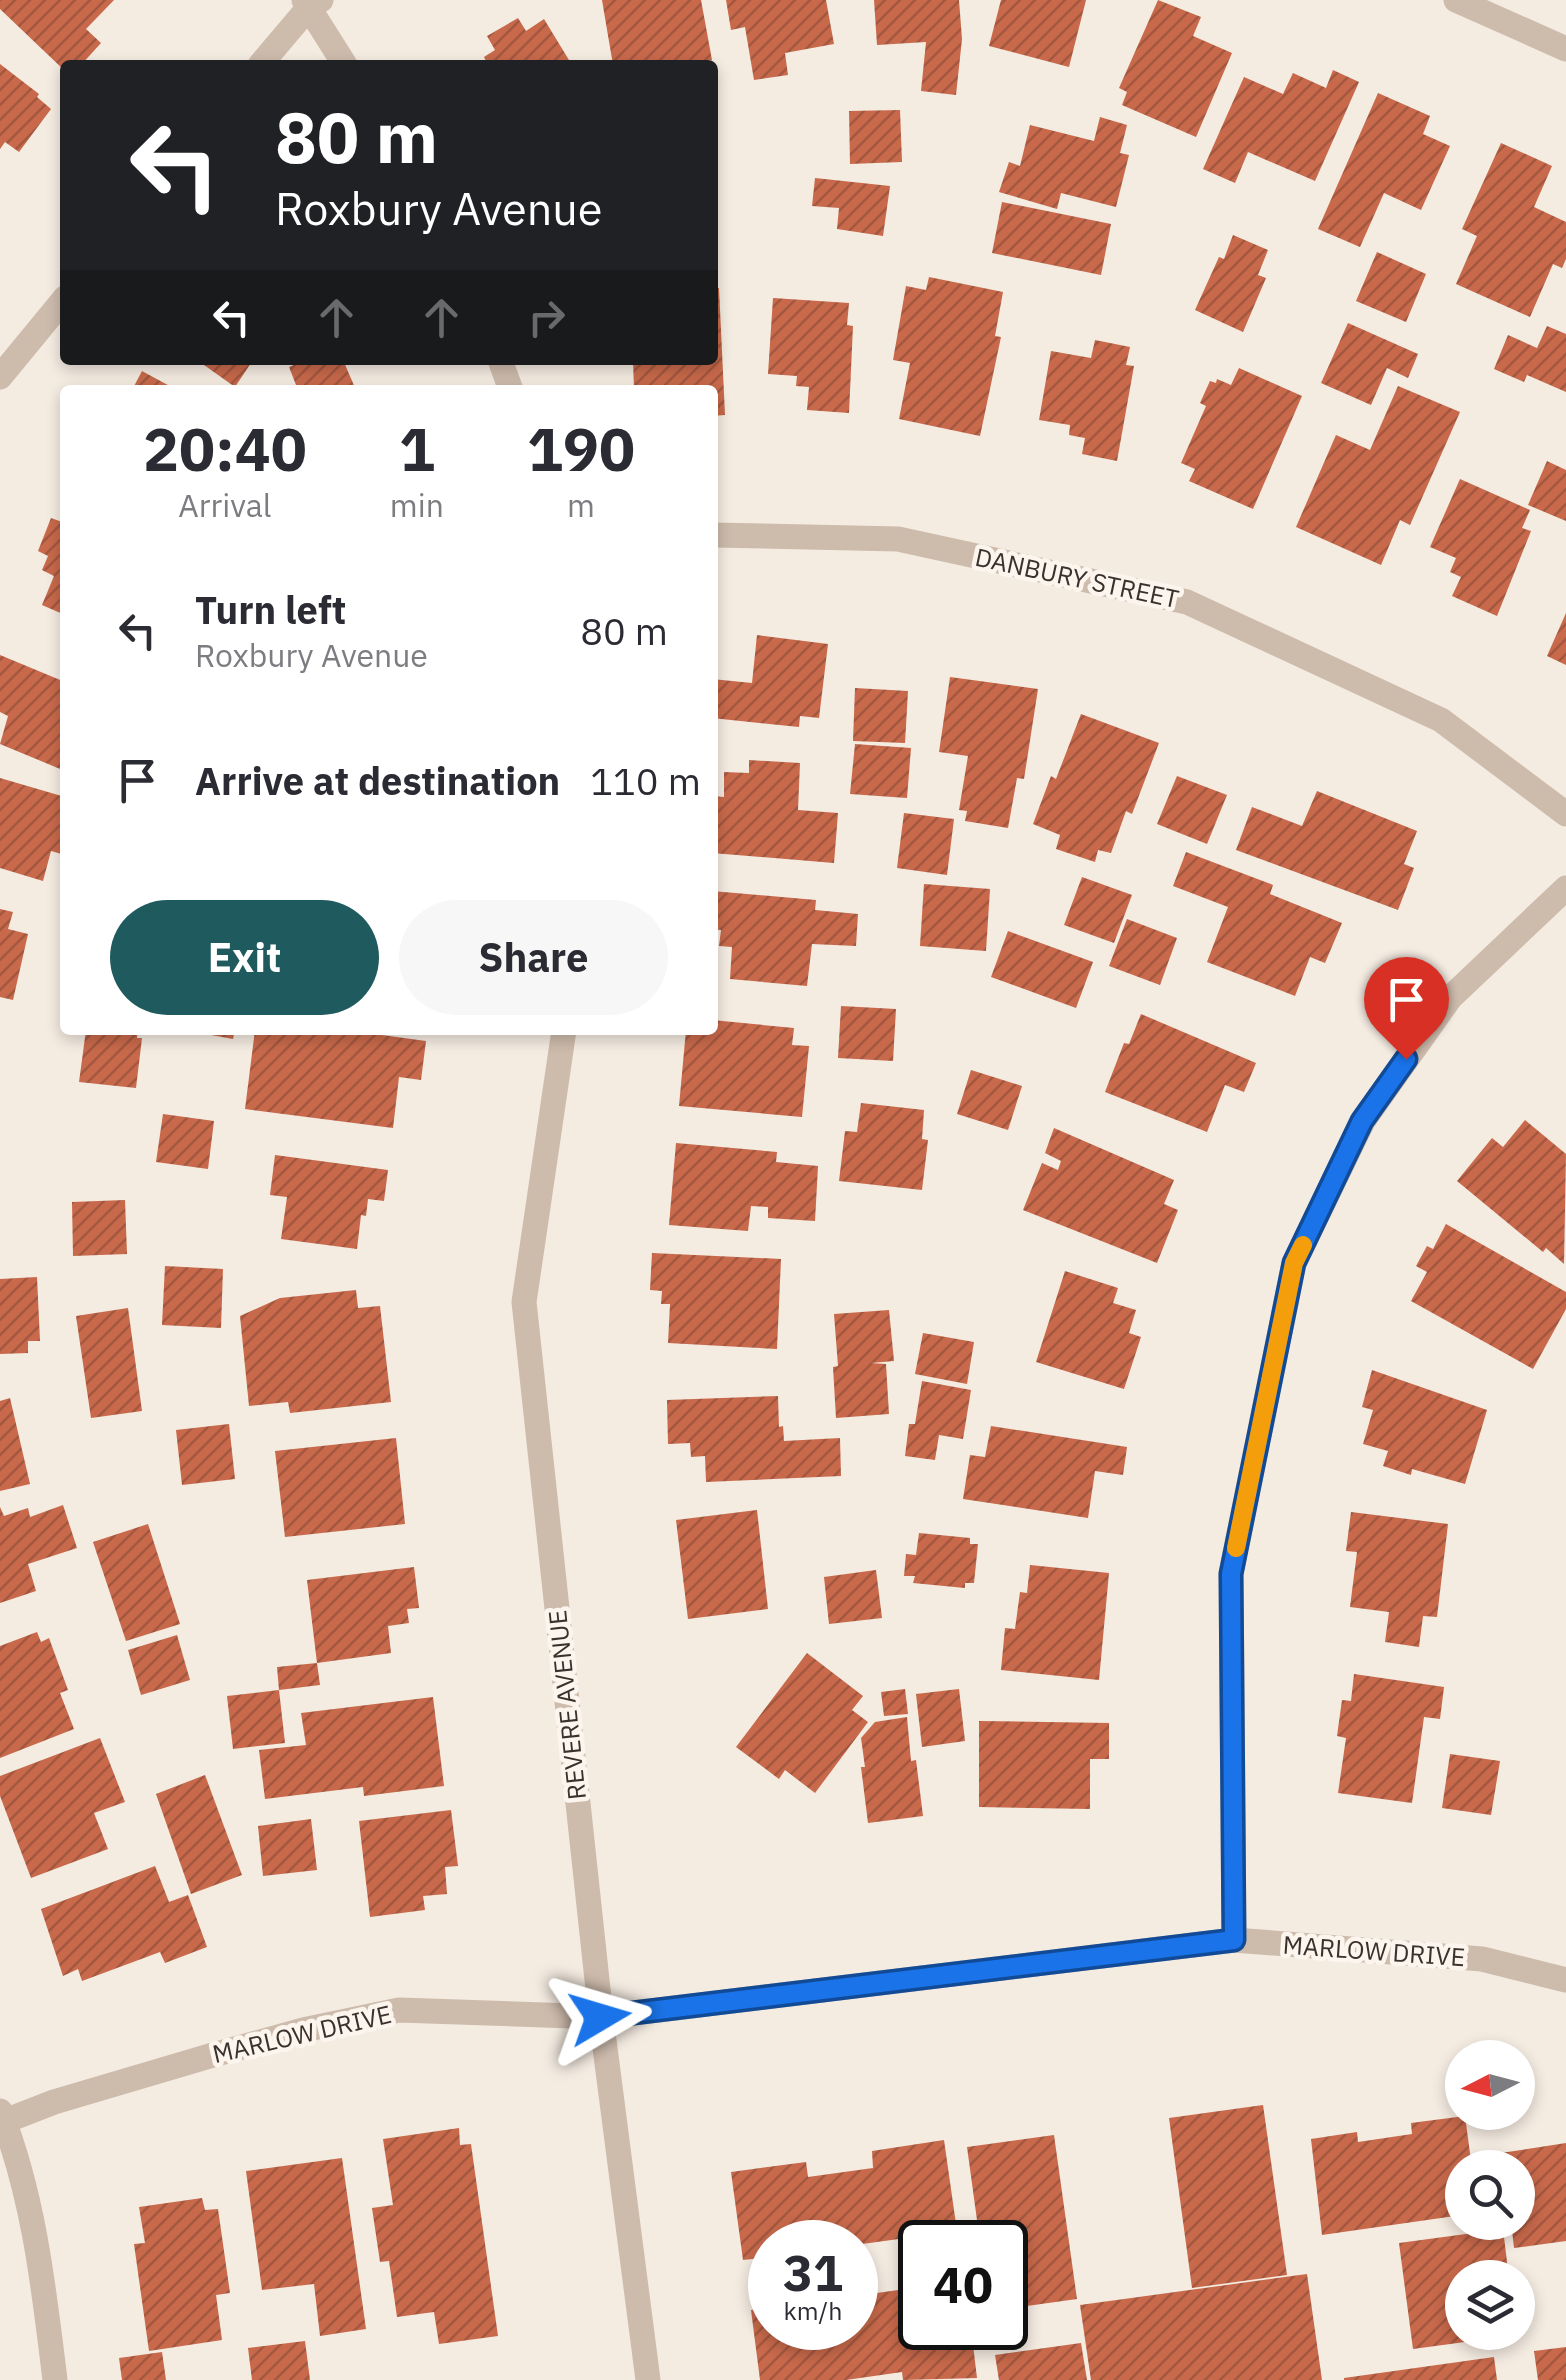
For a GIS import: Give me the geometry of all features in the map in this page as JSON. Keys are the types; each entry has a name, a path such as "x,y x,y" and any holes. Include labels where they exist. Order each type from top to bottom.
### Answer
{"street":[{"path":"1456,0 1566,48"},
{"path":"264,60 312,2 341,60"},
{"path":"0,377 60,304"},
{"name":"DANBURY STREET","path":"718,536 898,539 1187,602 1441,720 1566,814"},
{"path":"1234,1940 1231,1574 1294,1263 1362,1121 1450,998 1566,888"},
{"name":"REVERE AVENUE","path":"563,1035 524,1302 600,2017 648,2380"},
{"name":"MARLOW DRIVE","path":"1,2118 303,2030 399,2010 600,2017 1234,1940 1482,1959 1566,1980"},
{"path":"1,2118 28,2205 42,2276 55,2380"}],"building":[{"path":"0,0 114,0 86,29 101,43 86,60 60,60 60,66 0,9"},
{"path":"602,0 701,0 712,60 612,60"},
{"path":"726,0 826,0 834,44 785,53 788,75 754,80 745,27 731,30"},
{"path":"874,0 959,0 962,39 956,95 921,91 926,42 877,45"},
{"path":"1001,0 1086,0 1069,67 989,46"},
{"path":"1158,0 1201,17 1193,36 1232,53 1196,137 1122,105 1127,92 1119,88"},
{"path":"518,18 526,31 544,19 569,60 486,60 484,57 495,50 487,36"},
{"path":"0,64 39,94 37,97 51,109 19,152 5,142 0,149"},
{"path":"1333,70 1359,82 1315,181 1248,152 1235,183 1203,169 1244,77 1283,94 1293,73 1326,88"},
{"path":"1378,93 1430,116 1423,134 1450,146 1421,210 1384,193 1360,247 1318,229"},
{"path":"900,110 902,162 850,164 849,111"},
{"path":"1100,117 1127,125 1120,153 1129,155 1116,207 1061,193 1057,209 999,192 1009,162 1020,166 1030,125 1094,141"},
{"path":"1501,143 1552,166 1534,207 1566,222 1566,259 1562,268 1553,264 1530,317 1456,284 1477,236 1462,229"},
{"path":"815,178 890,186 883,236 837,229 839,208 812,206"},
{"path":"1002,202 1111,224 1101,275 992,253"},
{"path":"1233,235 1268,250 1258,275 1266,278 1243,332 1195,310"},
{"path":"1377,252 1426,274 1406,322 1356,301"},
{"path":"929,277 1003,292 995,336 1001,337 980,436 899,419 910,363 893,360 906,286 926,290"},
{"path":"718,288 725,415 718,416 718,385 634,385 633,365 718,365"},
{"path":"773,298 849,303 847,325 853,326 849,413 807,410 809,387 796,386 797,376 768,374"},
{"path":"1348,323 1418,354 1408,378 1387,368 1371,405 1321,383"},
{"path":"1547,326 1566,334 1566,392 1527,375 1524,382 1494,369 1508,335 1537,348"},
{"path":"1095,340 1130,347 1126,365 1134,366 1117,461 1082,454 1085,438 1069,435 1070,425 1039,420 1051,351 1091,358"},
{"path":"204,365 250,365 236,385"},
{"path":"345,365 354,385 296,385 289,367"},
{"path":"1239,368 1302,396 1253,509 1189,481 1195,469 1181,463 1206,406 1200,403 1210,381 1216,383 1217,379 1231,385"},
{"path":"142,371 168,385 135,385"},
{"path":"1398,386 1460,412 1410,525 1400,520 1381,565 1296,527 1336,435 1370,450"},
{"path":"1547,461 1566,470 1566,521 1528,505"},
{"path":"1460,479 1530,510 1522,528 1531,531 1497,616 1452,596 1461,577 1450,572 1456,558 1430,547"},
{"path":"51,518 60,521 60,613 42,605 54,576 42,570 48,556 38,551"},
{"path":"1566,613 1566,665 1547,656"},
{"path":"757,635 828,644 819,718 800,716 799,727 718,719 718,680 752,683"},
{"path":"0,655 60,680 60,769 0,744 8,716 0,712"},
{"path":"950,677 1038,689 1024,779 1017,778 1008,828 965,821 967,811 959,810 968,756 939,752"},
{"path":"855,688 908,691 905,743 853,741"},
{"path":"1081,714 1159,743 1132,814 1126,811 1111,853 1098,850 1095,862 1056,849 1060,835 1033,824 1051,776 1056,779"},
{"path":"855,744 911,748 907,798 850,794"},
{"path":"749,760 800,763 798,810 838,813 834,863 718,853 718,796 724,797 724,772 749,773"},
{"path":"1177,776 1227,795 1207,844 1157,824"},
{"path":"0,778 60,796 60,854 51,851 43,881 0,868"},
{"path":"1317,791 1417,831 1404,864 1414,868 1398,910 1236,850 1252,807 1302,826"},
{"path":"904,813 954,819 947,875 897,868"},
{"path":"1186,852 1273,885 1270,894 1342,923 1325,963 1310,957 1295,996 1207,962 1228,907 1173,886"},
{"path":"1082,877 1132,895 1114,943 1064,925"},
{"path":"924,884 990,889 986,951 920,946"},
{"path":"718,892 816,900 815,910 858,914 856,946 812,944 807,986 730,979 732,947 719,946"},
{"path":"0,909 13,912 8,929 28,934 13,1000 0,997"},
{"path":"1127,919 1177,938 1160,985 1109,966"},
{"path":"1008,931 1093,962 1076,1008 991,977"},
{"path":"841,1006 896,1009 893,1061 838,1058"},
{"path":"1141,1014 1256,1063 1244,1092 1225,1085 1207,1132 1105,1092 1124,1043 1129,1044"},
{"path":"718,1021 794,1028 792,1045 809,1046 802,1117 679,1106 686,1035 718,1035"},
{"path":"85,1035 142,1038 136,1088 79,1082"},
{"path":"254,1035 382,1035 426,1041 421,1080 399,1077 393,1128 245,1109"},
{"path":"971,1070 1022,1086 1008,1130 957,1114"},
{"path":"861,1103 924,1110 922,1139 928,1140 922,1190 839,1181 845,1131 857,1132"},
{"path":"163,1114 214,1121 208,1169 156,1162"},
{"path":"1525,1120 1566,1154 1564,1264 1546,1248 1543,1252 1457,1181 1492,1138 1503,1147"},
{"path":"1054,1128 1174,1180 1164,1204 1178,1210 1157,1263 1023,1210 1042,1163 1058,1170 1061,1161 1045,1153"},
{"path":"676,1143 777,1152 776,1162 818,1166 815,1221 768,1218 768,1207 751,1206 748,1231 669,1225"},
{"path":"275,1155 388,1170 384,1201 368,1199 366,1216 361,1215 357,1249 281,1239 287,1197 270,1195"},
{"path":"125,1200 127,1254 73,1256 72,1202"},
{"path":"1446,1224 1566,1292 1566,1309 1533,1369 1411,1301 1427,1272 1416,1266 1427,1246 1433,1249"},
{"path":"652,1253 781,1259 777,1349 668,1343 670,1304 661,1304 662,1291 650,1290"},
{"path":"165,1266 223,1269 221,1328 162,1325"},
{"path":"1065,1271 1118,1288 1113,1303 1136,1310 1129,1333 1141,1337 1124,1389 1036,1362"},
{"path":"37,1277 40,1341 28,1341 28,1353 0,1354 0,1279"},
{"path":"356,1290 358,1308 380,1306 391,1402 290,1413 288,1402 249,1406 240,1316 280,1298"},
{"path":"128,1308 142,1411 91,1418 76,1316"},
{"path":"889,1310 894,1361 871,1363 886,1364 889,1414 836,1418 834,1314"},
{"path":"923,1333 974,1342 967,1384 915,1374"},
{"path":"1372,1370 1487,1410 1465,1484 1412,1469 1411,1475 1383,1466 1388,1451 1363,1444 1373,1410 1362,1407"},
{"path":"922,1381 971,1390 963,1439 939,1435 935,1460 905,1456 909,1424 915,1424"},
{"path":"778,1396 779,1427 783,1426 784,1441 840,1438 841,1476 706,1482 705,1456 691,1457 690,1443 668,1444 667,1400"},
{"path":"10,1398 30,1484 0,1491 0,1401"},
{"path":"229,1424 235,1479 182,1485 176,1430"},
{"path":"991,1426 1127,1447 1123,1475 1095,1471 1088,1518 963,1499 970,1455 985,1457"},
{"path":"396,1438 405,1524 285,1537 275,1451"},
{"path":"63,1505 77,1548 28,1564 36,1591 0,1603 0,1507 4,1516 28,1508 30,1517"},
{"path":"757,1510 768,1609 688,1619 676,1520"},
{"path":"1351,1512 1448,1524 1437,1617 1423,1616 1419,1647 1385,1642 1389,1612 1350,1607 1357,1552 1346,1551"},
{"path":"148,1524 180,1624 126,1641 93,1542"},
{"path":"919,1533 970,1538 970,1544 978,1544 974,1583 965,1583 965,1588 913,1583 915,1576 904,1576 906,1554 916,1555"},
{"path":"1030,1565 1109,1573 1099,1680 1001,1670 1005,1628 1015,1629 1020,1592 1027,1593"},
{"path":"414,1567 419,1608 407,1609 409,1623 388,1626 391,1653 317,1663 307,1580"},
{"path":"876,1570 882,1618 829,1624 824,1577"},
{"path":"37,1632 41,1642 49,1638 68,1690 60,1693 74,1729 0,1758 0,1646"},
{"path":"177,1635 190,1680 141,1695 128,1650"},
{"path":"807,1653 863,1696 852,1710 868,1722 815,1793 785,1770 779,1779 736,1747"},
{"path":"317,1663 320,1685 279,1690 277,1667"},
{"path":"1354,1674 1444,1687 1440,1719 1424,1717 1412,1803 1338,1793 1346,1738 1337,1736 1342,1700 1351,1701"},
{"path":"905,1689 908,1714 884,1716 881,1692"},
{"path":"959,1689 965,1741 922,1747 916,1694"},
{"path":"279,1690 285,1743 233,1749 227,1696"},
{"path":"433,1697 444,1786 364,1796 363,1787 265,1799 259,1750 306,1745 301,1713"},
{"path":"907,1717 911,1761 916,1760 923,1816 868,1823 861,1738 875,1722"},
{"path":"979,1721 1109,1723 1109,1759 1090,1759 1090,1809 979,1807"},
{"path":"100,1738 125,1802 94,1813 108,1849 31,1878 0,1796 0,1776"},
{"path":"1450,1754 1500,1761 1491,1815 1442,1808"},
{"path":"205,1775 242,1875 191,1894 156,1794"},
{"path":"451,1810 458,1866 445,1867 447,1894 423,1896 425,1910 370,1917 359,1821"},
{"path":"311,1819 317,1870 263,1876 258,1826"},
{"path":"155,1866 169,1902 188,1895 207,1947 165,1963 160,1952 82,1981 78,1969 63,1976 41,1909"},
{"path":"1263,2105 1287,2275 1192,2288 1169,2118"},
{"path":"1445,2119 1445,2130 1467,2130 1470,2150 1445,2150 1445,2217 1322,2235 1311,2139 1357,2132 1358,2142 1412,2134 1411,2123"},
{"path":"459,2128 460,2145 471,2144 498,2336 439,2344 434,2312 397,2317 389,2261 380,2262 372,2208 393,2205 383,2139"},
{"path":"1054,2135 1077,2299 1028,2306 1028,2220 977,2220 967,2147"},
{"path":"944,2140 955,2220 898,2220 898,2239 878,2242 878,2220 748,2220 748,2259 743,2260 731,2172 806,2162 808,2177 873,2168 872,2151"},
{"path":"1566,2143 1566,2241 1514,2248 1513,2240 1535,2240 1535,2150 1520,2150"},
{"path":"342,2158 366,2329 320,2336 314,2284 262,2290 246,2171"},
{"path":"202,2198 205,2210 218,2209 230,2293 216,2295 222,2340 149,2351 134,2244 145,2243 139,2207"},
{"path":"1445,2237 1445,2240 1504,2240 1507,2260 1445,2260 1445,2345 1413,2349 1399,2243"},
{"path":"1307,2274 1322,2380 1091,2380 1080,2305"},
{"path":"898,2290 898,2350 974,2350 977,2378 903,2380 902,2372 846,2380 760,2380 756,2350 878,2350 878,2293"},
{"path":"305,2341 310,2380 252,2380 248,2348"},
{"path":"1081,2343 1087,2380 999,2380 995,2355"},
{"path":"1566,2347 1566,2380 1538,2380 1534,2351"},
{"path":"162,2352 166,2380 122,2380 119,2358"},
{"path":"1494,2357 1497,2380 1344,2380 1344,2378"}],"slow traffic":[{"path":"1236,1548 1294,1263 1303,1245"}],"route":[{"path":"600,2017 1234,1940 1231,1574 1294,1263 1362,1121 1406,1059"}]}
